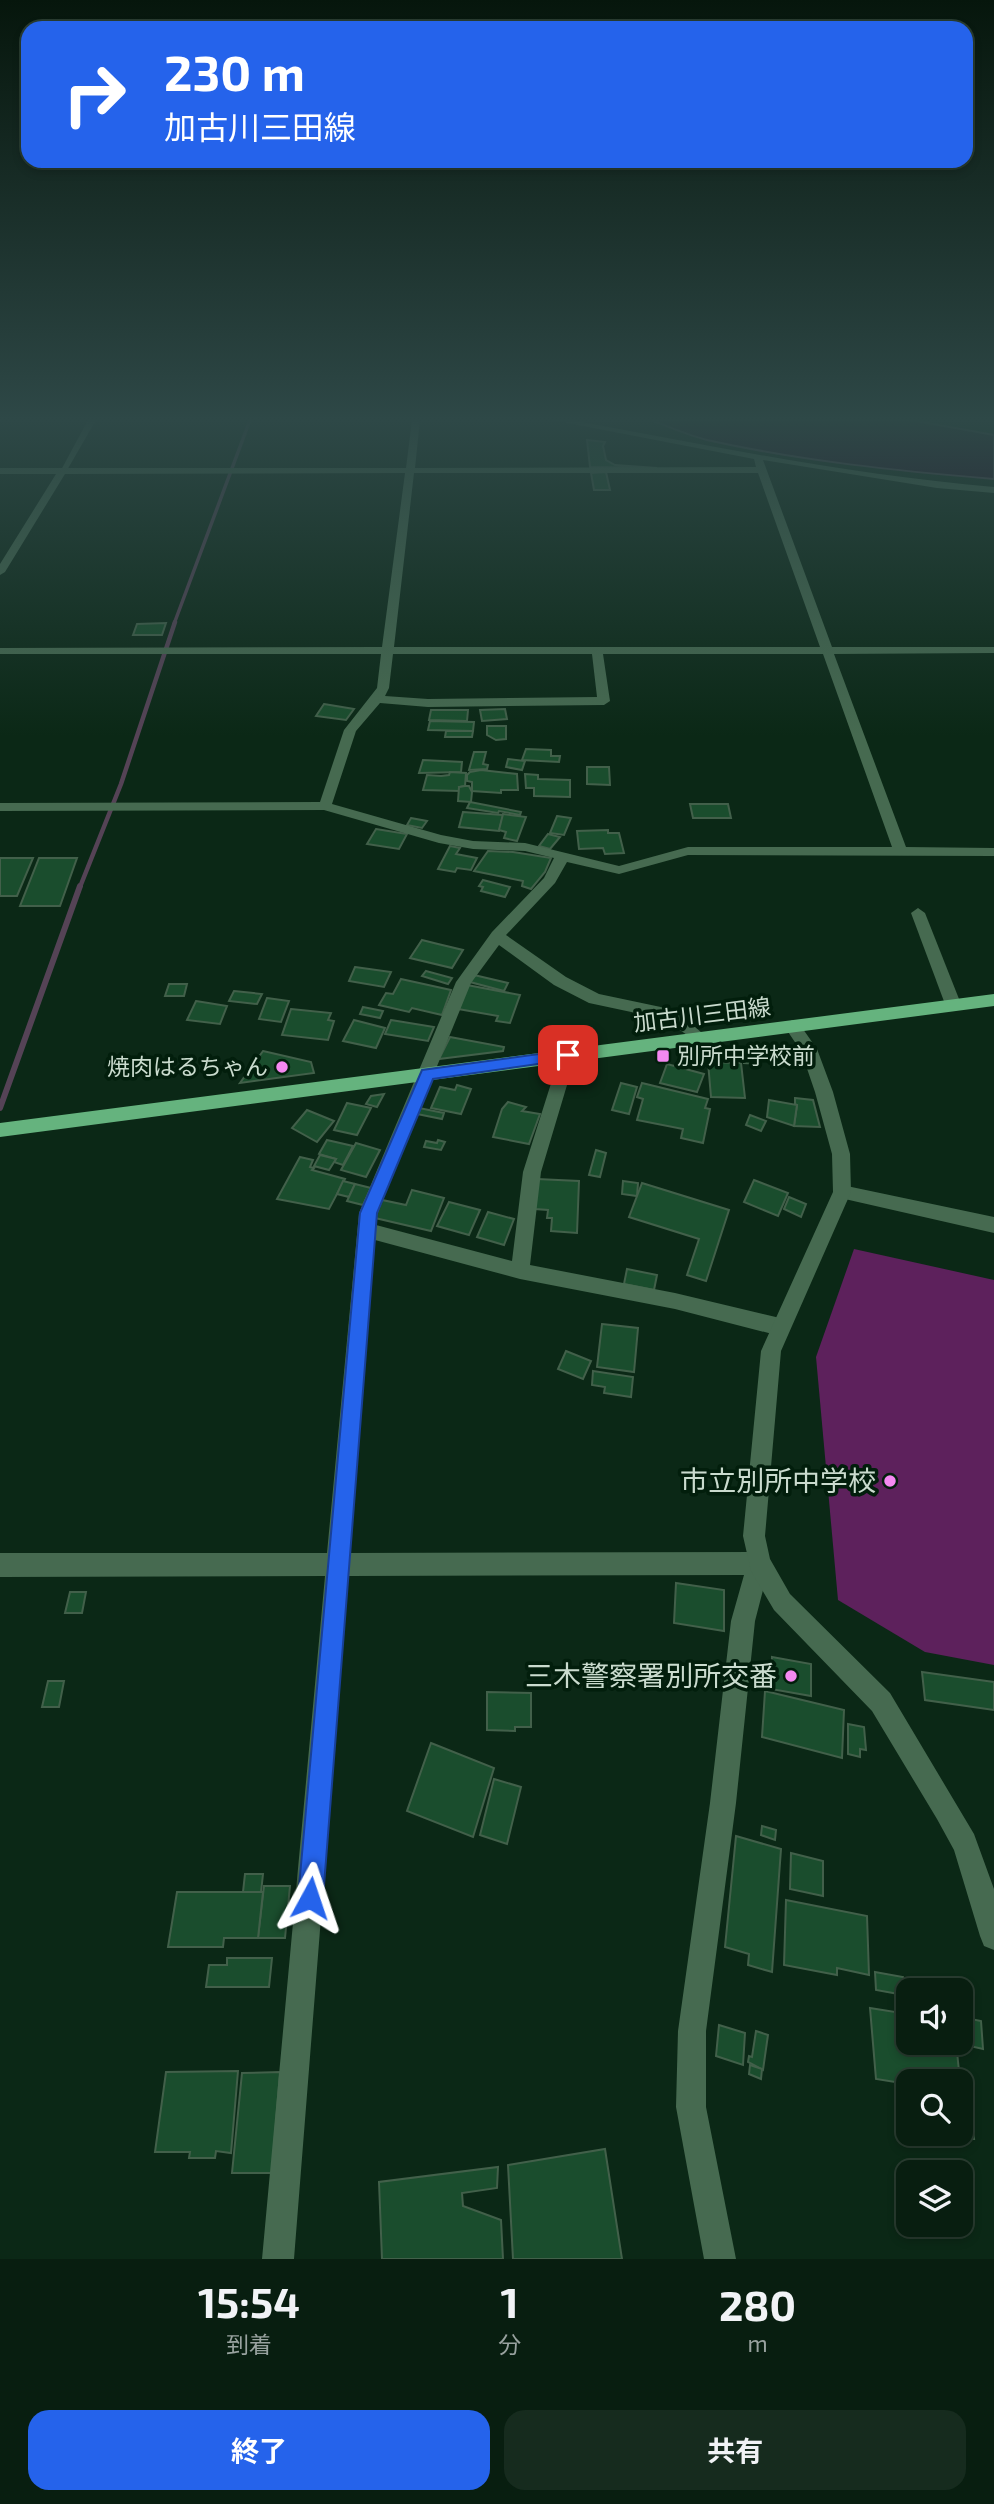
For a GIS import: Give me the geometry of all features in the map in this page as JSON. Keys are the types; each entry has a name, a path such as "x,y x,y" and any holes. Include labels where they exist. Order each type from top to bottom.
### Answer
{"main road":[{"name":"加古川三田線","path":"0,1130 994,1000"}],"street":[{"path":"0,572 29,525"},
{"path":"325,806 350,730 383,688 404,525"},
{"path":"782,525 901,852"},
{"path":"0,651 994,650"},
{"path":"377,699 428,703 604,701 597,651"},
{"path":"0,807 325,806 439,839 473,845 525,847 619,870 688,851 994,852"},
{"path":"278,2259 340,1564 368,1213 464,982 497,936 550,880 562,857"},
{"path":"918,912 953,1004"},
{"path":"497,936 560,981 595,999 669,1014 701,1038"},
{"path":"792,1026 808,1049 824,1092 841,1154 842,1192 771,1351 754,1536 759,1563 782,1602 881,1702 985,1875 994,1936"},
{"path":"520,1271 532,1172 568,1055"},
{"path":"842,1192 994,1224"},
{"path":"368,1230 520,1271 675,1301 780,1327"},
{"path":"0,1565 759,1563"},
{"path":"720,2259 691,2107 692,2031 723,1804 743,1622 759,1563"}],"shaded area":[{"name":"市立別所中学校","path":"854,1249 994,1280 994,1665 925,1652 838,1600 816,1357"}],"building":[{"path":"166,623 162,635 133,635 137,624"},
{"path":"324,704 354,709 346,720 316,716"},
{"path":"505,709 507,719 482,721 480,710"},
{"path":"431,710 468,710 467,721 429,720"},
{"path":"430,721 474,722 473,731 428,730"},
{"path":"487,726 506,726 506,739 496,740 487,735"},
{"path":"446,731 473,731 472,737 445,737"},
{"path":"526,749 551,750 551,756 560,756 559,762 522,760"},
{"path":"474,752 486,752 483,764 488,765 487,769 469,770"},
{"path":"508,759 525,761 522,770 506,767"},
{"path":"423,760 462,762 461,772 419,773"},
{"path":"587,767 609,767 610,785 587,784"},
{"path":"481,770 517,774 518,790 501,790 501,793 472,791 472,782 467,781 467,775"},
{"path":"450,772 466,773 465,786 459,787 460,791 423,790 427,775 449,775"},
{"path":"525,774 538,775 538,779 570,780 570,797 534,796 534,788 526,788"},
{"path":"469,786 472,792 471,802 458,801 459,787"},
{"path":"470,802 521,812 520,815 467,808"},
{"path":"690,804 728,804 731,818 693,818"},
{"path":"463,812 503,815 499,831 459,827"},
{"path":"503,814 526,817 517,841 504,838 506,832 499,830"},
{"path":"557,816 571,818 564,835 550,833"},
{"path":"411,818 427,821 422,828 407,825"},
{"path":"376,829 407,834 399,849 367,844"},
{"path":"608,830 608,833 619,833 624,853 605,854 603,848 579,849 577,831"},
{"path":"548,834 560,837 550,849 539,846"},
{"path":"450,846 460,848 456,854 477,858 471,870 457,868 455,872 438,869"},
{"path":"488,851 551,858 545,872 531,889 522,886 523,881 474,871"},
{"path":"0,858 33,858 17,896 0,896"},
{"path":"39,858 77,858 60,906 20,906"},
{"path":"483,880 510,887 505,897 481,891 483,887 479,886"},
{"path":"422,940 463,950 452,968 410,958"},
{"path":"355,967 391,972 384,987 349,981"},
{"path":"426,971 452,978 448,984 422,976"},
{"path":"474,975 508,983 504,991 470,982"},
{"path":"401,979 451,990 442,1015 412,1008 409,1012 379,1005 386,993 393,994"},
{"path":"169,984 187,984 184,996 165,996"},
{"path":"467,985 520,995 510,1023 496,1021 498,1016 458,1009"},
{"path":"234,991 262,994 257,1004 229,1001"},
{"path":"267,998 289,1001 281,1022 259,1019"},
{"path":"196,1001 227,1006 220,1024 187,1020"},
{"path":"363,1007 383,1011 380,1018 360,1014"},
{"path":"291,1009 331,1013 328,1020 334,1021 328,1040 282,1035"},
{"path":"354,1020 385,1028 376,1048 343,1041"},
{"path":"391,1020 434,1027 428,1041 385,1034"},
{"path":"450,1037 504,1047 503,1051 439,1059"},
{"name":"焼肉はるちゃん","path":"263,1051 311,1062 314,1073 240,1083"},
{"path":"744,1052 759,1053 760,1064 744,1063"},
{"path":"708,1062 741,1063 745,1098 711,1097"},
{"path":"667,1064 704,1074 697,1092 660,1083"},
{"path":"621,1083 637,1087 629,1114 612,1110"},
{"path":"642,1083 708,1099 705,1108 710,1109 703,1143 681,1138 683,1129 637,1120 643,1099 637,1097"},
{"path":"457,1085 471,1089 461,1114 431,1108 440,1087 455,1090"},
{"path":"384,1094 377,1107 366,1104 371,1096"},
{"path":"795,1098 813,1100 820,1127 794,1126 797,1105"},
{"path":"769,1100 797,1105 794,1126 767,1117"},
{"path":"508,1102 526,1107 522,1111 540,1114 529,1144 493,1137 502,1109"},
{"path":"347,1103 371,1108 357,1135 334,1130"},
{"path":"419,1108 444,1113 442,1119 417,1114"},
{"path":"307,1110 334,1121 317,1142 292,1128"},
{"path":"750,1115 766,1121 761,1131 746,1125"},
{"path":"327,1140 353,1146 343,1165 334,1162 336,1159 319,1154"},
{"path":"438,1140 445,1142 441,1150 424,1147 426,1141 437,1143"},
{"path":"356,1143 380,1150 366,1177 341,1170"},
{"path":"596,1150 606,1153 600,1177 589,1175"},
{"path":"320,1155 336,1159 329,1170 314,1166"},
{"path":"300,1157 313,1160 310,1167 314,1168 312,1170 345,1179 329,1209 277,1199"},
{"path":"537,1179 579,1181 577,1233 551,1231 552,1218 547,1218 548,1210 535,1209"},
{"path":"754,1180 788,1193 778,1216 744,1202"},
{"path":"343,1181 355,1184 349,1197 337,1194"},
{"path":"623,1181 638,1183 637,1196 622,1194"},
{"path":"642,1183 729,1210 706,1281 687,1275 699,1239 629,1217"},
{"path":"355,1184 371,1188 363,1205 347,1201"},
{"path":"412,1190 444,1198 431,1231 375,1218 382,1200 406,1205"},
{"path":"789,1197 806,1204 801,1217 784,1209"},
{"path":"449,1202 480,1210 469,1235 437,1226"},
{"path":"488,1212 514,1219 504,1245 477,1237"},
{"path":"627,1269 657,1275 654,1290 624,1284"},
{"path":"602,1324 638,1328 634,1372 597,1367"},
{"path":"566,1351 591,1361 583,1379 558,1369"},
{"path":"593,1371 633,1377 631,1397 604,1393 605,1387 592,1385"},
{"path":"676,1583 724,1590 724,1631 674,1623"},
{"path":"70,1592 86,1592 82,1613 65,1613"},
{"name":"三木警察署別所交番","path":"772,1657 811,1664 811,1696 771,1689"},
{"path":"922,1672 994,1682 994,1710 925,1700"},
{"path":"48,1681 64,1681 59,1707 42,1707"},
{"path":"765,1691 844,1710 842,1758 762,1737"},
{"path":"487,1692 531,1693 531,1727 515,1727 515,1731 487,1730"},
{"path":"848,1724 864,1727 866,1750 860,1749 860,1757 848,1754"},
{"path":"431,1743 494,1768 473,1837 407,1811"},
{"path":"494,1779 521,1787 507,1844 480,1835"},
{"path":"762,1826 776,1830 775,1840 761,1835"},
{"path":"736,1836 781,1849 772,1972 748,1965 749,1954 725,1947"},
{"path":"791,1853 823,1861 823,1896 790,1889"},
{"path":"245,1874 263,1874 261,1892 243,1892"},
{"path":"264,1886 290,1886 285,1938 258,1938"},
{"path":"177,1892 263,1892 258,1938 224,1938 223,1947 168,1947"},
{"path":"786,1900 867,1916 869,1975 837,1968 837,1975 784,1965"},
{"path":"227,1958 272,1958 269,1987 206,1987 209,1965 227,1965"},
{"path":"875,1972 903,1977 896,1978 896,1994 876,1990"},
{"path":"870,2008 896,2012 896,2055 957,2055 959,2069 896,2069 896,2082 876,2079"},
{"path":"973,2019 981,2021 983,2049 973,2047"},
{"path":"719,2025 745,2033 743,2065 716,2056"},
{"path":"756,2031 768,2035 763,2070 748,2062 749,2056 752,2057"},
{"path":"750,2065 762,2069 761,2079 749,2074"},
{"path":"238,2071 231,2153 216,2151 215,2158 189,2158 190,2152 155,2152 166,2072"},
{"path":"280,2072 272,2173 232,2173 242,2073"},
{"path":"605,2149 622,2259 513,2259 508,2165"},
{"path":"498,2167 497,2188 462,2193 463,2206 501,2220 503,2259 382,2259 379,2182"}],"waterway":[{"path":"174,624 211,525"},
{"path":"80,887 121,784 175,622"},
{"path":"0,1108 80,886"}],"place":[{"name":"別所中学校前","path":"663,1056"},
{"name":"焼肉はるちゃん","path":"282,1067"},
{"name":"市立別所中学校","path":"890,1481"},
{"name":"三木警察署別所交番","path":"791,1676"}],"route":[{"path":"310,1898 368,1213 427,1074 568,1055"}]}
